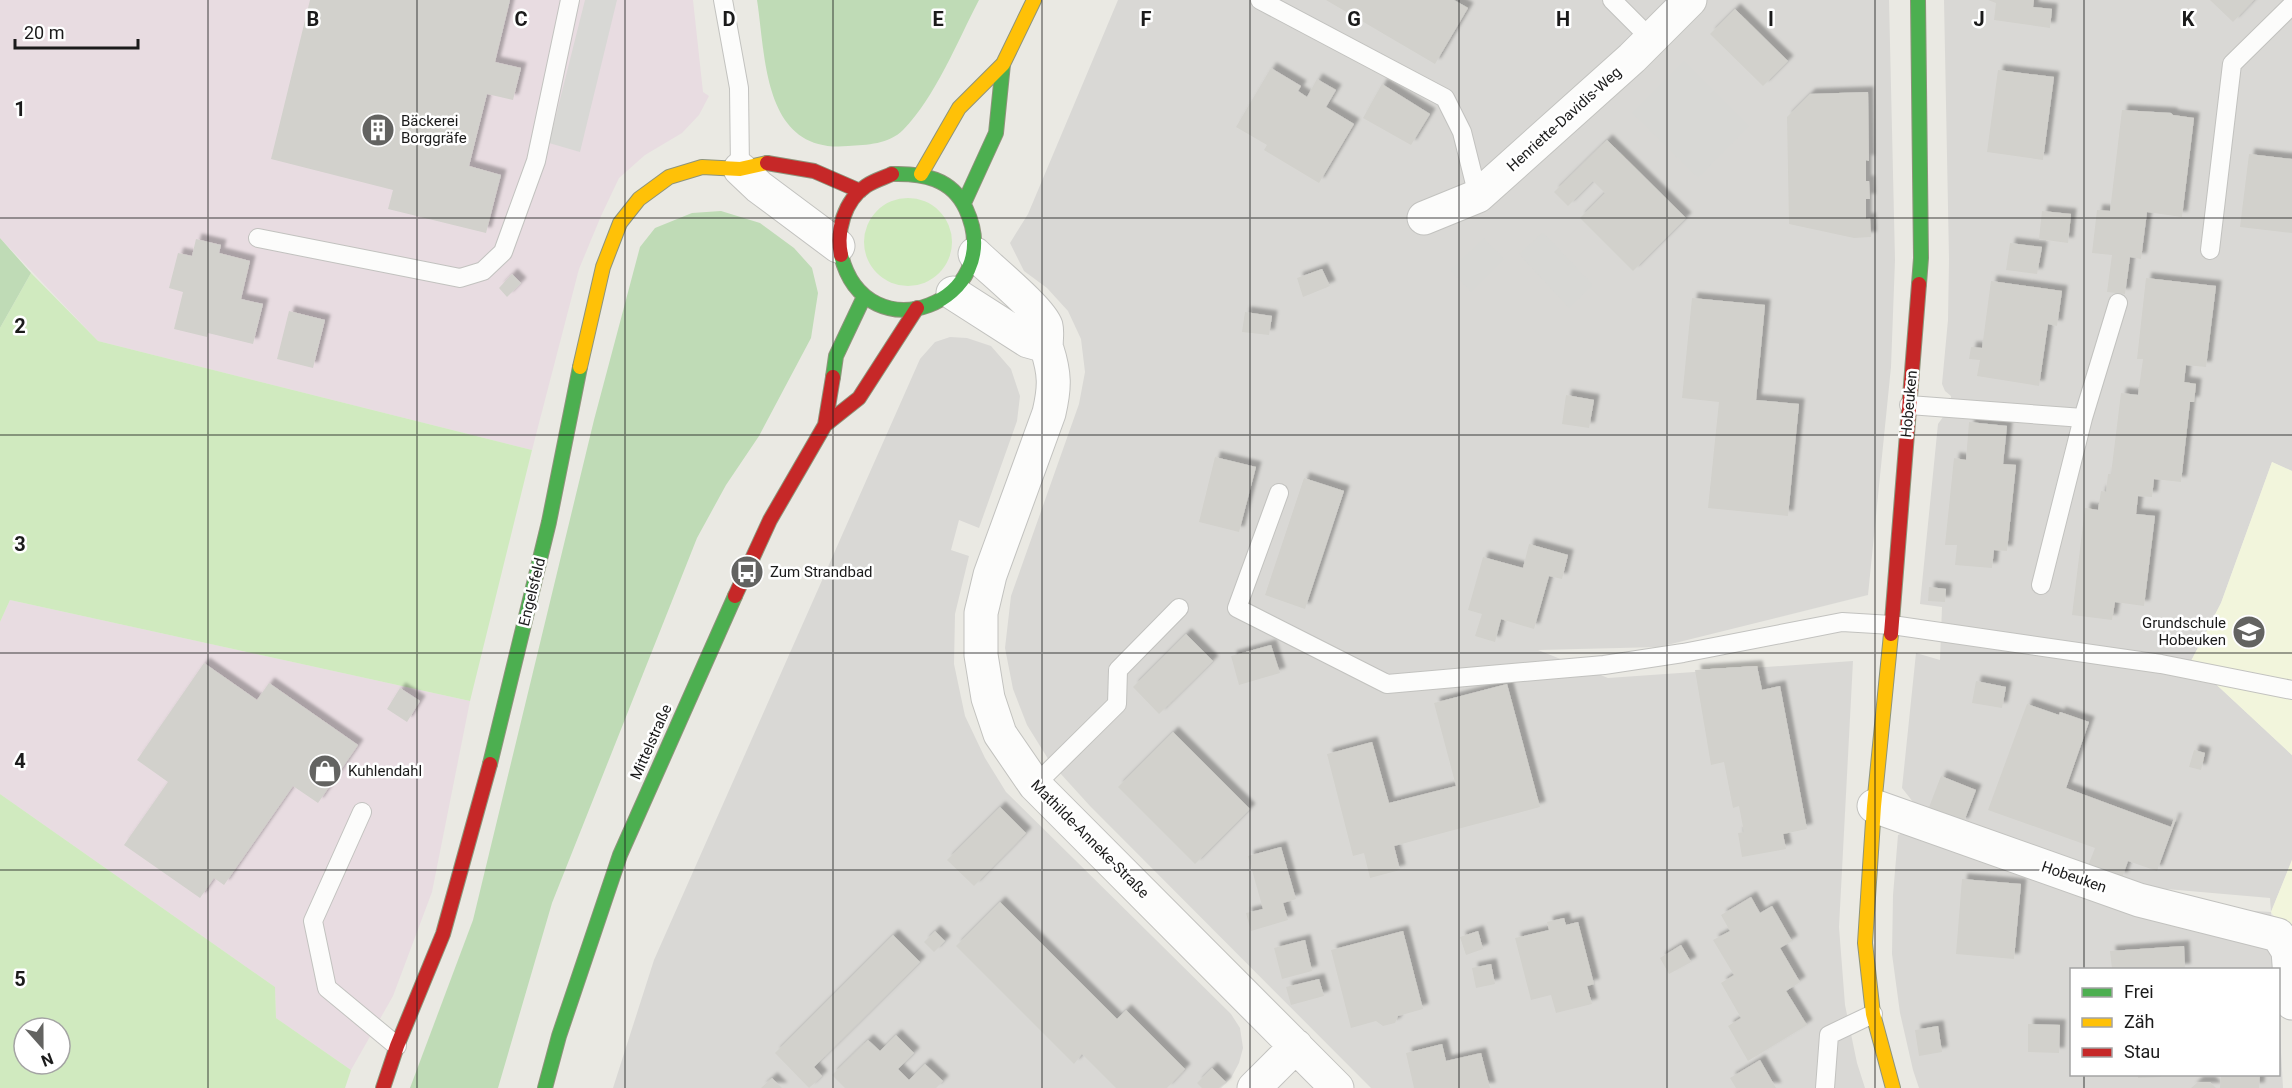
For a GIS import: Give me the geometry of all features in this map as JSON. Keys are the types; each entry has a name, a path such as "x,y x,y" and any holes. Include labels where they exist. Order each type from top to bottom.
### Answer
{"street":[{"path":"921,174 959,108 1003,64 1034,0"},
{"name":"Henriette-Davidis-Weg","path":"1424,218 1478,196 1651,39 1690,0"},
{"name":"Hobeuken","path":"1893,1088 1873,1014 1865,944 1874,806 1892,625 1921,258 1918,0"},
{"path":"964,203 996,133 1003,64"},
{"name":"Engelsfeld","path":"383,1088 397,1046 443,934 478,812 549,522 568,422 603,267 620,223 639,199 669,177 702,167 740,169 765,163 814,171 860,191"},
{"path":"740,169 759,187 838,246"},
{"path":"892,174 921,174 939,180 964,203 975,228 975,254 964,281 953,293 932,306 900,311 863,299 848,279 838,246 843,216 860,191 892,174"},
{"name":"Mathilde-Anneke-Straße","path":"975,254 1031,307 1046,325 1046,346 1053,365 1054,387 1049,412 990,575 981,613 981,655 988,698 1000,734 1035,785 1337,1088"},
{"path":"953,293 1028,341 1046,346"},
{"name":"Mittelstraße","path":"546,1088 559,1036 620,855 770,520 825,425 836,356 863,299"},
{"name":"Mittelstraße","path":"825,425 859,398 917,308"},
{"name":"Hobeuken","path":"1874,806 2139,900 2278,935 2288,951 2292,1004"},
{"path":"1254,1088 1296,1046"}],"lane":[{"path":"258,238 460,278 483,271 503,252 536,161 570,0"},
{"path":"723,0 739,88 740,169"},
{"path":"1260,0 1445,98 1462,132 1478,196"},
{"path":"1612,0 1651,39"},
{"path":"2210,250 2232,64 2292,5"},
{"path":"2041,585 2083,418 2118,303"},
{"path":"1909,405 2083,418"},
{"path":"1278,493 1237,608 1388,684 1604,665 1683,653 1842,622 1892,625 2161,664 2292,690"},
{"path":"1035,785 1117,704 1118,670 1179,608"},
{"path":"362,812 313,921 327,988 397,1046"},
{"path":"1825,1088 1829,1035 1873,1014"}],"shaded area":[{"path":"0,0 693,0 703,92 709,96 699,115 682,133 645,155 619,178 579,269 532,450 98,341 0,238"},
{"path":"585,0 617,0 580,152 549,143"},
{"path":"1118,0 1889,0 1895,260 1891,367 1868,595 1659,647 1538,650 1608,678 1853,661 1839,927 1845,1005 1857,1063 1865,1088 1371,1088 1090,806 1050,762 1027,725 1013,689 1005,648 1011,596 1079,404 1085,372 1081,339 1068,311 1047,288 1024,271 1010,243 1028,214"},
{"path":"1944,0 2292,0 2292,471 2272,462 2221,603 2191,661 2292,755 2292,860 2271,912 2270,898 2120,885 1917,807 1902,788 1916,653 1940,660 1942,607 1920,604 1938,424 1943,417 1951,414 1951,396 1942,384 1948,320 1949,259"},
{"path":"1684,61 1749,126 1698,178 1632,113"},
{"path":"1543,232 1593,285 1569,308 1519,254"},
{"path":"1484,238 1504,259 1471,292 1450,270"},
{"path":"950,337 967,338 991,346 1011,369 1020,396 1017,421 979,528 959,520 951,550 969,556 955,614 954,664 965,716 985,758 1006,792 1231,1014 1240,1028 1243,1048 1239,1063 1231,1078 1221,1088 613,1088 654,960 920,359 935,342"},
{"name":"Grundschule Hobeuken","path":"2272,462 2292,471 2292,755 2191,661 2221,603"},
{"path":"10,600 470,701 432,892 393,996 351,1070 276,1018 275,987 0,794 0,622"},
{"path":"1911,830 2096,901 2271,912 2275,968 2070,968 2070,1076 2280,1076 2280,1035 2283,1088 1919,1088 1900,1013 1892,954 1893,895 1898,835"},
{"path":"2292,860 2292,944 2271,912"}],"green space":[{"path":"757,0 979,0 936,85 915,117 903,130 891,138 870,144 848,146 820,144 799,135 784,119 774,98 767,74"},
{"path":"908,198 925,202 939,211 948,225 952,242 948,259 939,273 925,282 908,286 891,282 877,273 868,259 864,242 868,225 877,211 891,202"},
{"path":"721,211 760,223 794,248 812,268 818,293 811,338 759,436 726,485 697,538 552,903 498,1088 410,1088 473,920 594,420 640,247 655,228 692,213"},
{"path":"0,238 31,273 0,328"},
{"path":"31,273 98,341 532,450 470,701 10,600 0,622 0,328"},
{"path":"0,794 275,987 276,1018 351,1070 345,1088 0,1088"}],"building":[{"name":"Bäckerei Borggräfe","path":"310,0 510,0 495,62 521,68 513,100 487,94 469,166 501,175 486,233 388,209 393,190 271,159"},
{"path":"1326,0 1454,0 1468,8 1435,64"},
{"path":"1988,0 2034,0 2033,7 2052,9 2050,28 1994,20 1996,3"},
{"path":"2210,0 2254,0 2233,22"},
{"path":"1735,9 1788,61 1763,86 1710,34"},
{"path":"1271,68 1301,86 1298,91 1307,97 1317,79 1336,90 1326,107 1354,124 1319,183 1264,150 1267,145 1236,127"},
{"path":"1998,70 2054,77 2043,160 1987,152"},
{"path":"1382,84 1430,114 1411,145 1363,118"},
{"path":"1868,92 1869,161 1866,160 1866,181 1869,181 1870,199 1866,199 1866,219 1870,218 1871,237 1854,238 1789,224 1787,117 1810,94"},
{"path":"2122,110 2171,113 2194,118 2182,217 2147,212 2141,259 2130,257 2125,294 2107,292 2112,255 2092,253 2097,210 2110,211"},
{"path":"1607,140 1686,218 1633,271 1580,218 1605,193 1593,181 1568,206 1554,192"},
{"path":"2249,154 2292,159 2292,233 2240,227"},
{"path":"2042,211 2071,214 2068,243 2039,239"},
{"path":"196,239 221,245 219,253 250,261 241,299 263,304 253,344 208,333 207,337 174,329 183,292 169,288 178,253 192,256"},
{"path":"2010,243 2042,247 2037,274 2006,270"},
{"path":"1322,269 1330,286 1303,297 1297,278"},
{"path":"512,274 521,283 507,297 499,288"},
{"path":"2146,278 2216,286 2206,367 2186,365 2184,382 2196,384 2194,402 2190,402 2181,482 2154,479 2152,497 2138,496 2136,514 2155,516 2144,606 2115,602 2112,620 2072,615 2085,508 2098,510 2101,491 2106,492 2108,474 2111,474 2121,393 2138,395 2143,359 2137,359"},
{"path":"1991,281 2062,291 2057,326 2048,324 2039,386 1977,376 1980,360 1969,359 1971,347 1982,348"},
{"path":"1692,298 1765,305 1756,400 1799,404 1788,516 1708,508 1719,402 1682,398"},
{"path":"289,311 325,320 313,368 277,359"},
{"path":"1245,312 1272,316 1269,335 1242,332"},
{"path":"1566,395 1594,400 1589,428 1562,424"},
{"path":"1969,422 2007,426 2003,464 2016,465 2007,551 1994,550 1992,568 1955,565 1957,545 1945,545 1954,458 1966,460"},
{"path":"1215,457 1256,467 1239,532 1199,522"},
{"path":"1304,478 1344,491 1305,609 1265,595"},
{"path":"1529,544 1568,555 1562,579 1549,576 1534,629 1501,619 1495,642 1475,636 1482,614 1468,610 1483,557 1523,568"},
{"path":"1929,587 1946,589 1945,602 1928,601"},
{"path":"1186,634 1213,661 1159,714 1133,687"},
{"path":"1271,645 1280,673 1239,685 1231,656"},
{"path":"204,663 257,700 269,683 358,745 318,803 293,786 224,885 214,878 200,898 124,845 168,782 137,760"},
{"path":"1757,666 1762,690 1780,686 1807,829 1783,834 1786,849 1742,857 1738,833 1744,832 1739,806 1733,808 1724,762 1711,765 1695,670"},
{"path":"1976,681 2006,687 2002,708 1972,703"},
{"path":"1507,684 1540,807 1394,846 1400,870 1370,878 1364,853 1353,856 1327,754 1372,742 1389,803 1456,786 1434,703"},
{"path":"400,688 420,701 407,722 387,709"},
{"path":"2027,704 2089,722 2066,788 2171,827 2174,818 2176,819 2157,871 2128,861 2122,878 2088,866 2095,848 1988,810"},
{"path":"1173,732 1250,809 1195,864 1118,787"},
{"path":"2194,750 2205,753 2201,770 2189,767"},
{"path":"1941,776 1976,790 1963,824 1928,810"},
{"path":"1000,807 1026,833 974,886 947,860"},
{"path":"1281,847 1296,899 1283,903 1288,920 1251,931 1246,913 1263,909 1248,856"},
{"path":"1962,879 2021,884 2014,959 1956,954"},
{"path":"1751,897 1760,913 1772,906 1792,941 1780,948 1800,982 1786,991 1807,1025 1748,1061 1728,1026 1741,1018 1721,983 1734,975 1713,940 1730,931 1721,915"},
{"path":"1000,902 1117,1019 1126,1010 1185,1069 1167,1088 1116,1088 1082,1054 1074,1064 956,946"},
{"path":"1564,918 1566,925 1578,922 1594,984 1587,986 1592,1004 1556,1013 1551,995 1531,1000 1515,938 1549,930 1547,922"},
{"path":"935,931 945,941 934,952 924,942"},
{"path":"1403,931 1423,1009 1398,1016 1395,1023 1383,1026 1376,1021 1351,1028 1331,950"},
{"path":"1478,931 1483,949 1466,955 1460,937"},
{"path":"893,935 920,962 814,1067 822,1076 809,1088 775,1053"},
{"path":"1305,940 1312,971 1282,979 1274,948"},
{"path":"1681,945 1691,962 1669,974 1660,958"},
{"path":"2184,946 2185,968 2112,968 2110,951"},
{"path":"1491,964 1495,984 1476,988 1472,968"},
{"path":"1319,979 1324,996 1291,1005 1286,987"},
{"path":"2028,1024 2060,1025 2059,1053 2028,1052"},
{"path":"1938,1026 1942,1052 1919,1056 1915,1030"},
{"path":"896,1035 914,1053 898,1069 909,1080 925,1064 943,1081 936,1088 845,1088 832,1075 868,1040 880,1051"},
{"path":"1442,1044 1446,1061 1481,1053 1490,1088 1414,1088 1406,1053"},
{"path":"1760,1060 1776,1088 1736,1088 1730,1078"},
{"path":"1212,1068 1226,1082 1219,1088 1202,1088 1197,1083"},
{"path":"2138,1076 2161,1076 2161,1077 2138,1078"},
{"path":"2221,1076 2260,1076 2259,1088 2220,1088"},
{"path":"772,1078 782,1088 761,1088"},
{"path":"2198,1082 2210,1082 2216,1088 2191,1088"}],"traffic: fast":[{"path":"1918,0 1921,258 1919,284"},
{"path":"964,203 996,133 1003,64"},
{"path":"841,255 855,286 877,304 903,310 929,305 952,291 968,270 974,242 966,209 953,190 925,176 892,174"},
{"path":"833,377 836,356 863,299"},
{"path":"490,764 549,522 580,367"},
{"path":"545,1088 559,1036 620,855 735,596"}],"traffic: slow":[{"path":"921,174 959,108 1003,64 1034,0"},
{"path":"580,367 603,267 620,223 639,199 669,177 702,167 740,169 767,163"},
{"path":"1891,634 1874,806 1865,943 1873,1014 1893,1088"}],"traffic: jam":[{"path":"767,163 814,171 860,191"},
{"path":"841,255 841,227 843,217 852,200 869,184 892,174"},
{"path":"1891,634 1919,284"},
{"path":"825,425 859,398 917,308"},
{"path":"735,596 770,520 825,425 833,377"},
{"path":"383,1088 397,1046 443,934 490,764"}],"place":[{"name":"Bäckerei Borggräfe","path":"378,130"},
{"name":"Zum Strandbad","path":"747,572"},
{"name":"Grundschule Hobeuken","path":"2249,632"},
{"name":"Kuhlendahl","path":"325,771"}]}
